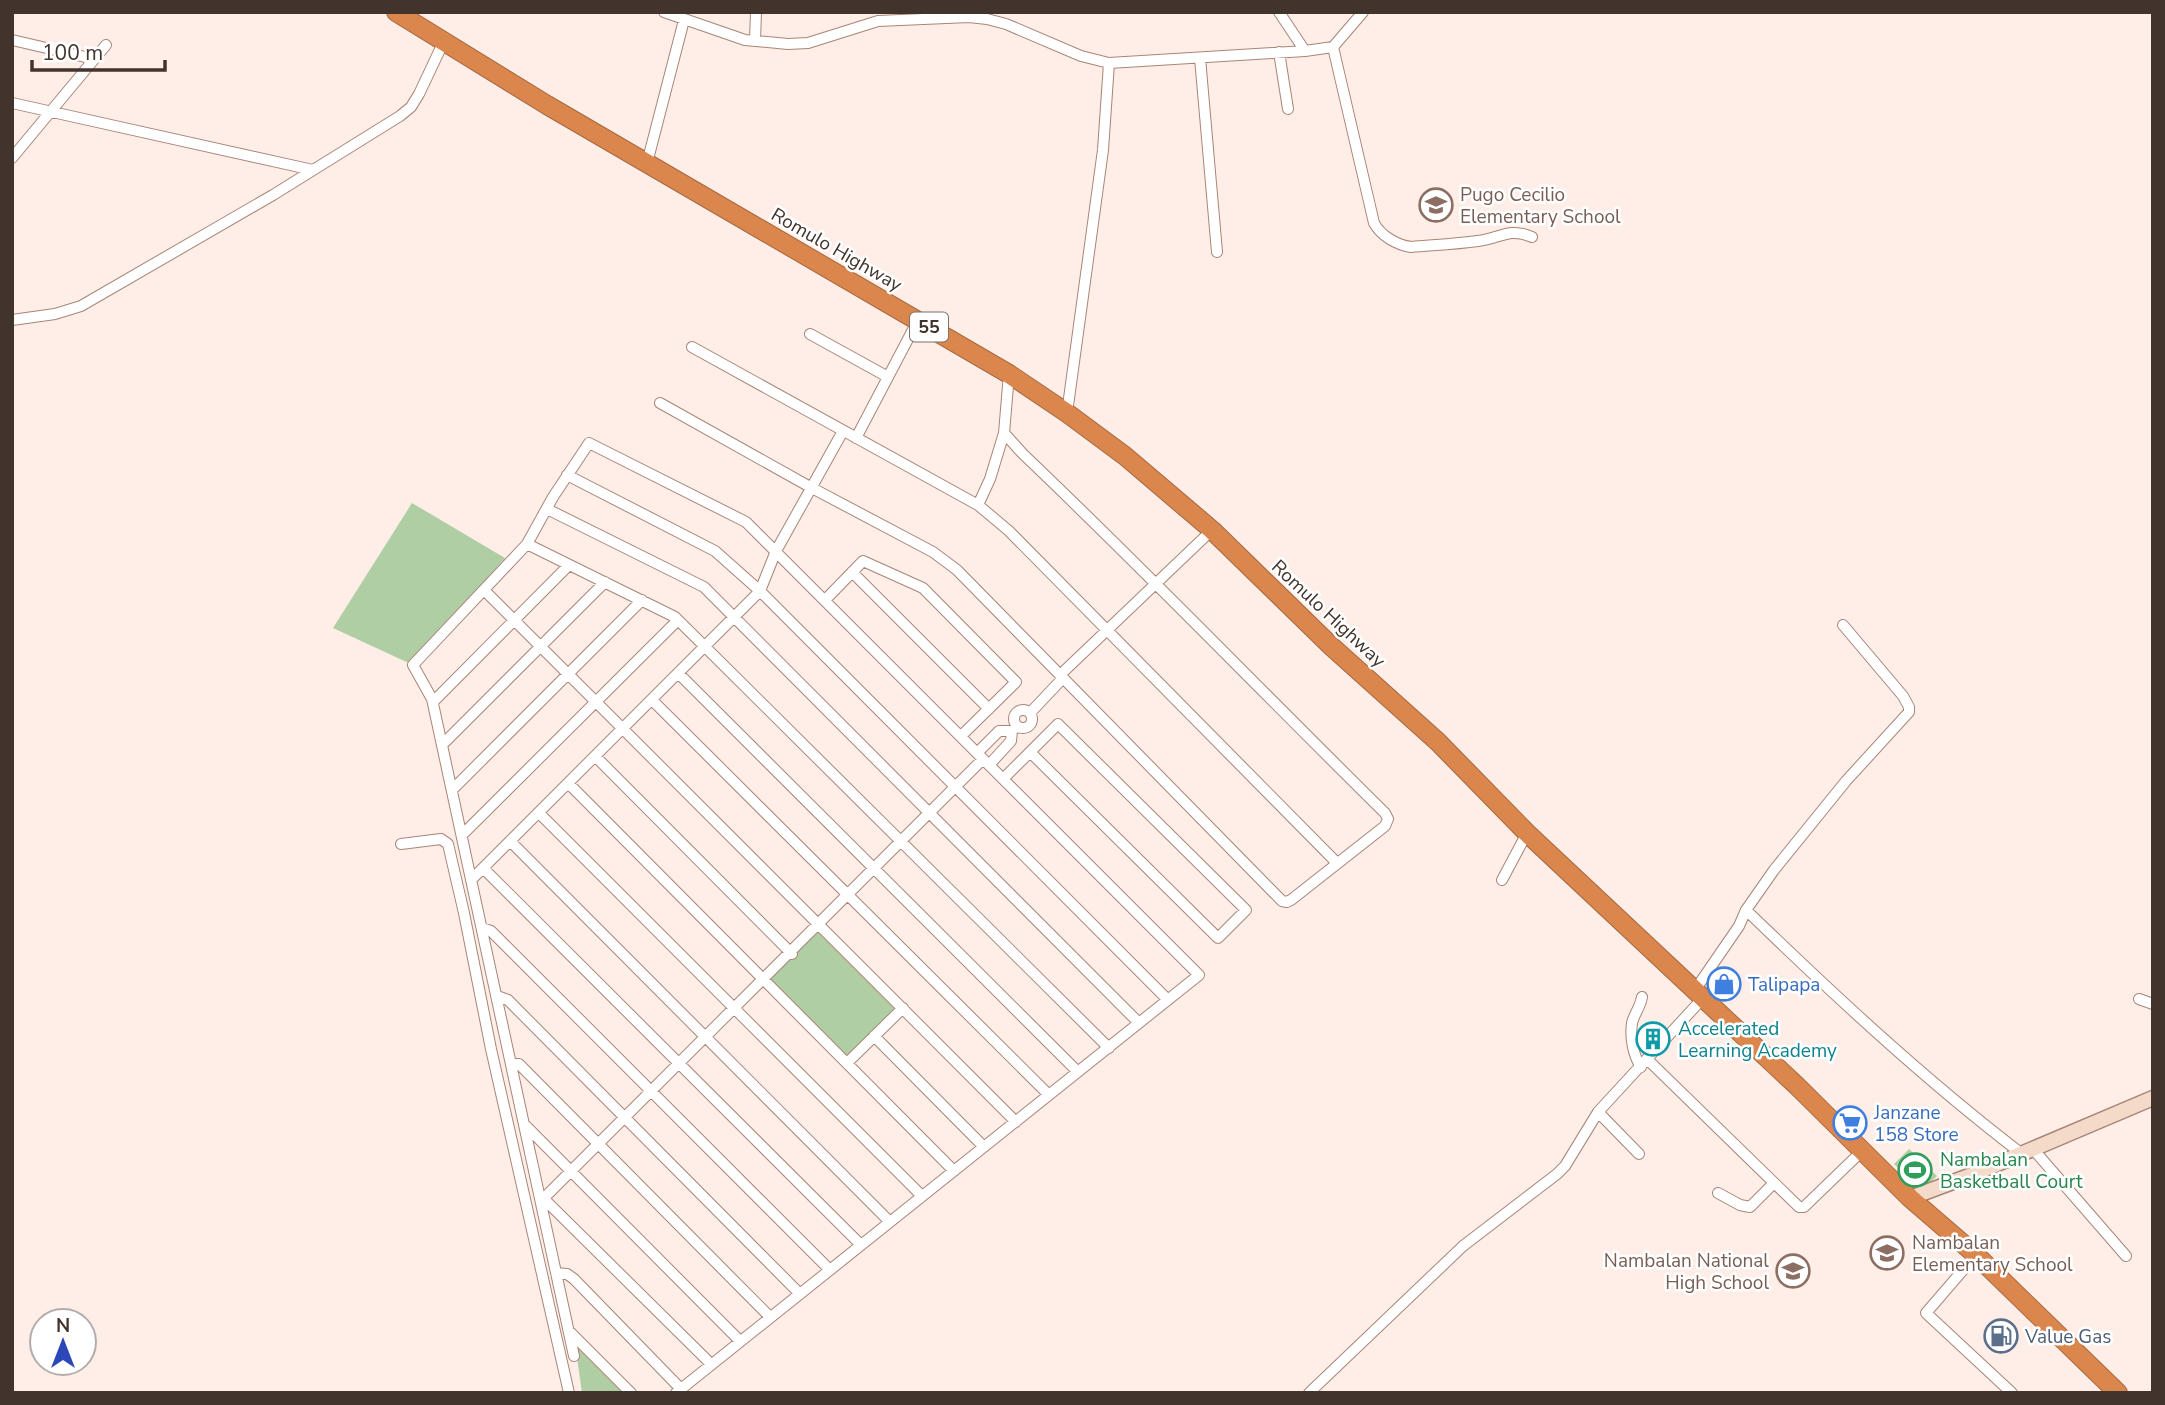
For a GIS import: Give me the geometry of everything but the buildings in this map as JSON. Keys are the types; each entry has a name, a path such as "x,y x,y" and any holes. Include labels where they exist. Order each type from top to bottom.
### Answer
{"highway":[{"name":"Romulo Highway","path":"397,12 536,99 1009,374 1125,456 1212,530 1331,646 1438,742 1527,833 1804,1093 1910,1198 1976,1255 2118,1393"}],"main road":[{"path":"1910,1198 1969,1177 2153,1098"}],"street":[{"path":"664,12 722,33 755,41 797,44 878,21 969,17 1006,24 1081,57 1109,62 1305,51 1333,47 1363,12"},
{"path":"755,41 756,12"},
{"path":"1279,12 1305,51"},
{"path":"647,163 684,20"},
{"path":"12,40 94,59"},
{"path":"12,320 55,314 81,306 393,121 411,107 444,41"},
{"path":"12,158 106,45"},
{"path":"1333,47 1378,231 1402,245 1411,247 1481,241 1511,232 1532,237"},
{"path":"1279,52 1288,109"},
{"path":"1200,58 1217,253"},
{"path":"1067,413 1104,150 1109,62"},
{"path":"12,103 313,170"},
{"path":"856,438 918,320"},
{"path":"810,334 888,377"},
{"path":"692,347 978,505 1009,531 1337,863"},
{"path":"978,505 990,479 1004,433 1009,374"},
{"path":"660,403 944,559 1282,901 1291,900 1385,826 1388,817 1004,433"},
{"path":"471,880 760,592 776,551 843,431"},
{"path":"556,1273 567,1274 574,1279 678,1391 1199,975 740,518 589,443 527,544 413,665 433,702 541,1198 556,1273 574,1356"},
{"path":"567,475 715,551 760,592 1168,1000"},
{"path":"547,509 704,587 1139,1023"},
{"path":"541,1198 763,979 792,954 818,923 983,759 1011,741 1017,712 1025,710 1030,713 1107,630 1212,530"},
{"path":"527,544 678,620 1109,1048"},
{"path":"825,600 863,561 923,588 1016,682 961,736"},
{"path":"433,702 569,565"},
{"path":"852,572 989,709"},
{"path":"442,745 605,582"},
{"path":"484,590 1016,1122"},
{"path":"452,790 642,600"},
{"path":"462,835 678,620"},
{"path":"1309,1393 1463,1246 1565,1166 1598,1112 1644,1064 1699,994 1746,910 1786,855 1846,781 1909,712 1903,696 1843,625"},
{"path":"678,673 1078,1072"},
{"path":"652,700 1049,1095"},
{"path":"1003,779 1030,752 1058,724 1246,910 1218,938 1030,752"},
{"path":"983,759 999,732 1014,728"},
{"path":"595,756 792,954"},
{"path":"568,783 954,1171"},
{"path":"539,813 922,1196"},
{"path":"1502,880 1527,833"},
{"path":"401,844 442,839 448,844 491,1049 569,1393"},
{"path":"510,841 890,1222"},
{"path":"483,868 861,1245"},
{"path":"1746,910 1823,984 1961,1106 2027,1152 2126,1256"},
{"path":"482,928 491,931 830,1270"},
{"path":"496,996 508,1000 800,1294"},
{"path":"1642,997 1632,1025 1633,1049 1644,1064 1799,1207 1804,1207 1862,1151"},
{"path":"2139,999 2153,1004"},
{"path":"846,1063 903,1008"},
{"path":"874,1036 984,1147"},
{"path":"511,1064 519,1064 770,1317"},
{"path":"1598,1112 1639,1154"},
{"path":"524,1124 740,1341"},
{"path":"1718,1193 1750,1208 1774,1182"},
{"path":"541,1198 711,1364"},
{"path":"1976,1255 1926,1313 2012,1393"},
{"path":"569,1331 631,1393"}],"green space":[{"path":"412,503 505,558 413,665 333,628"},
{"path":"817,930 898,1009 847,1059 768,979"},
{"name":"Nambalan Basketball Court","path":"1909,1149 1937,1176 1921,1191 1894,1164"},
{"path":"575,1344 624,1393 582,1393"}],"place":[{"name":"Pugo Cecilio Elementary School","path":"1436,205"},
{"name":"Talipapa","path":"1724,984"},
{"name":"Accelerated Learning Academy","path":"1653,1039"},
{"name":"Janzane 158 Store","path":"1850,1123"},
{"name":"Nambalan Basketball Court","path":"1915,1170"},
{"name":"Nambalan Elementary School","path":"1887,1253"},
{"name":"Nambalan National High School","path":"1793,1271"},
{"name":"Value Gas","path":"2001,1336"}]}
